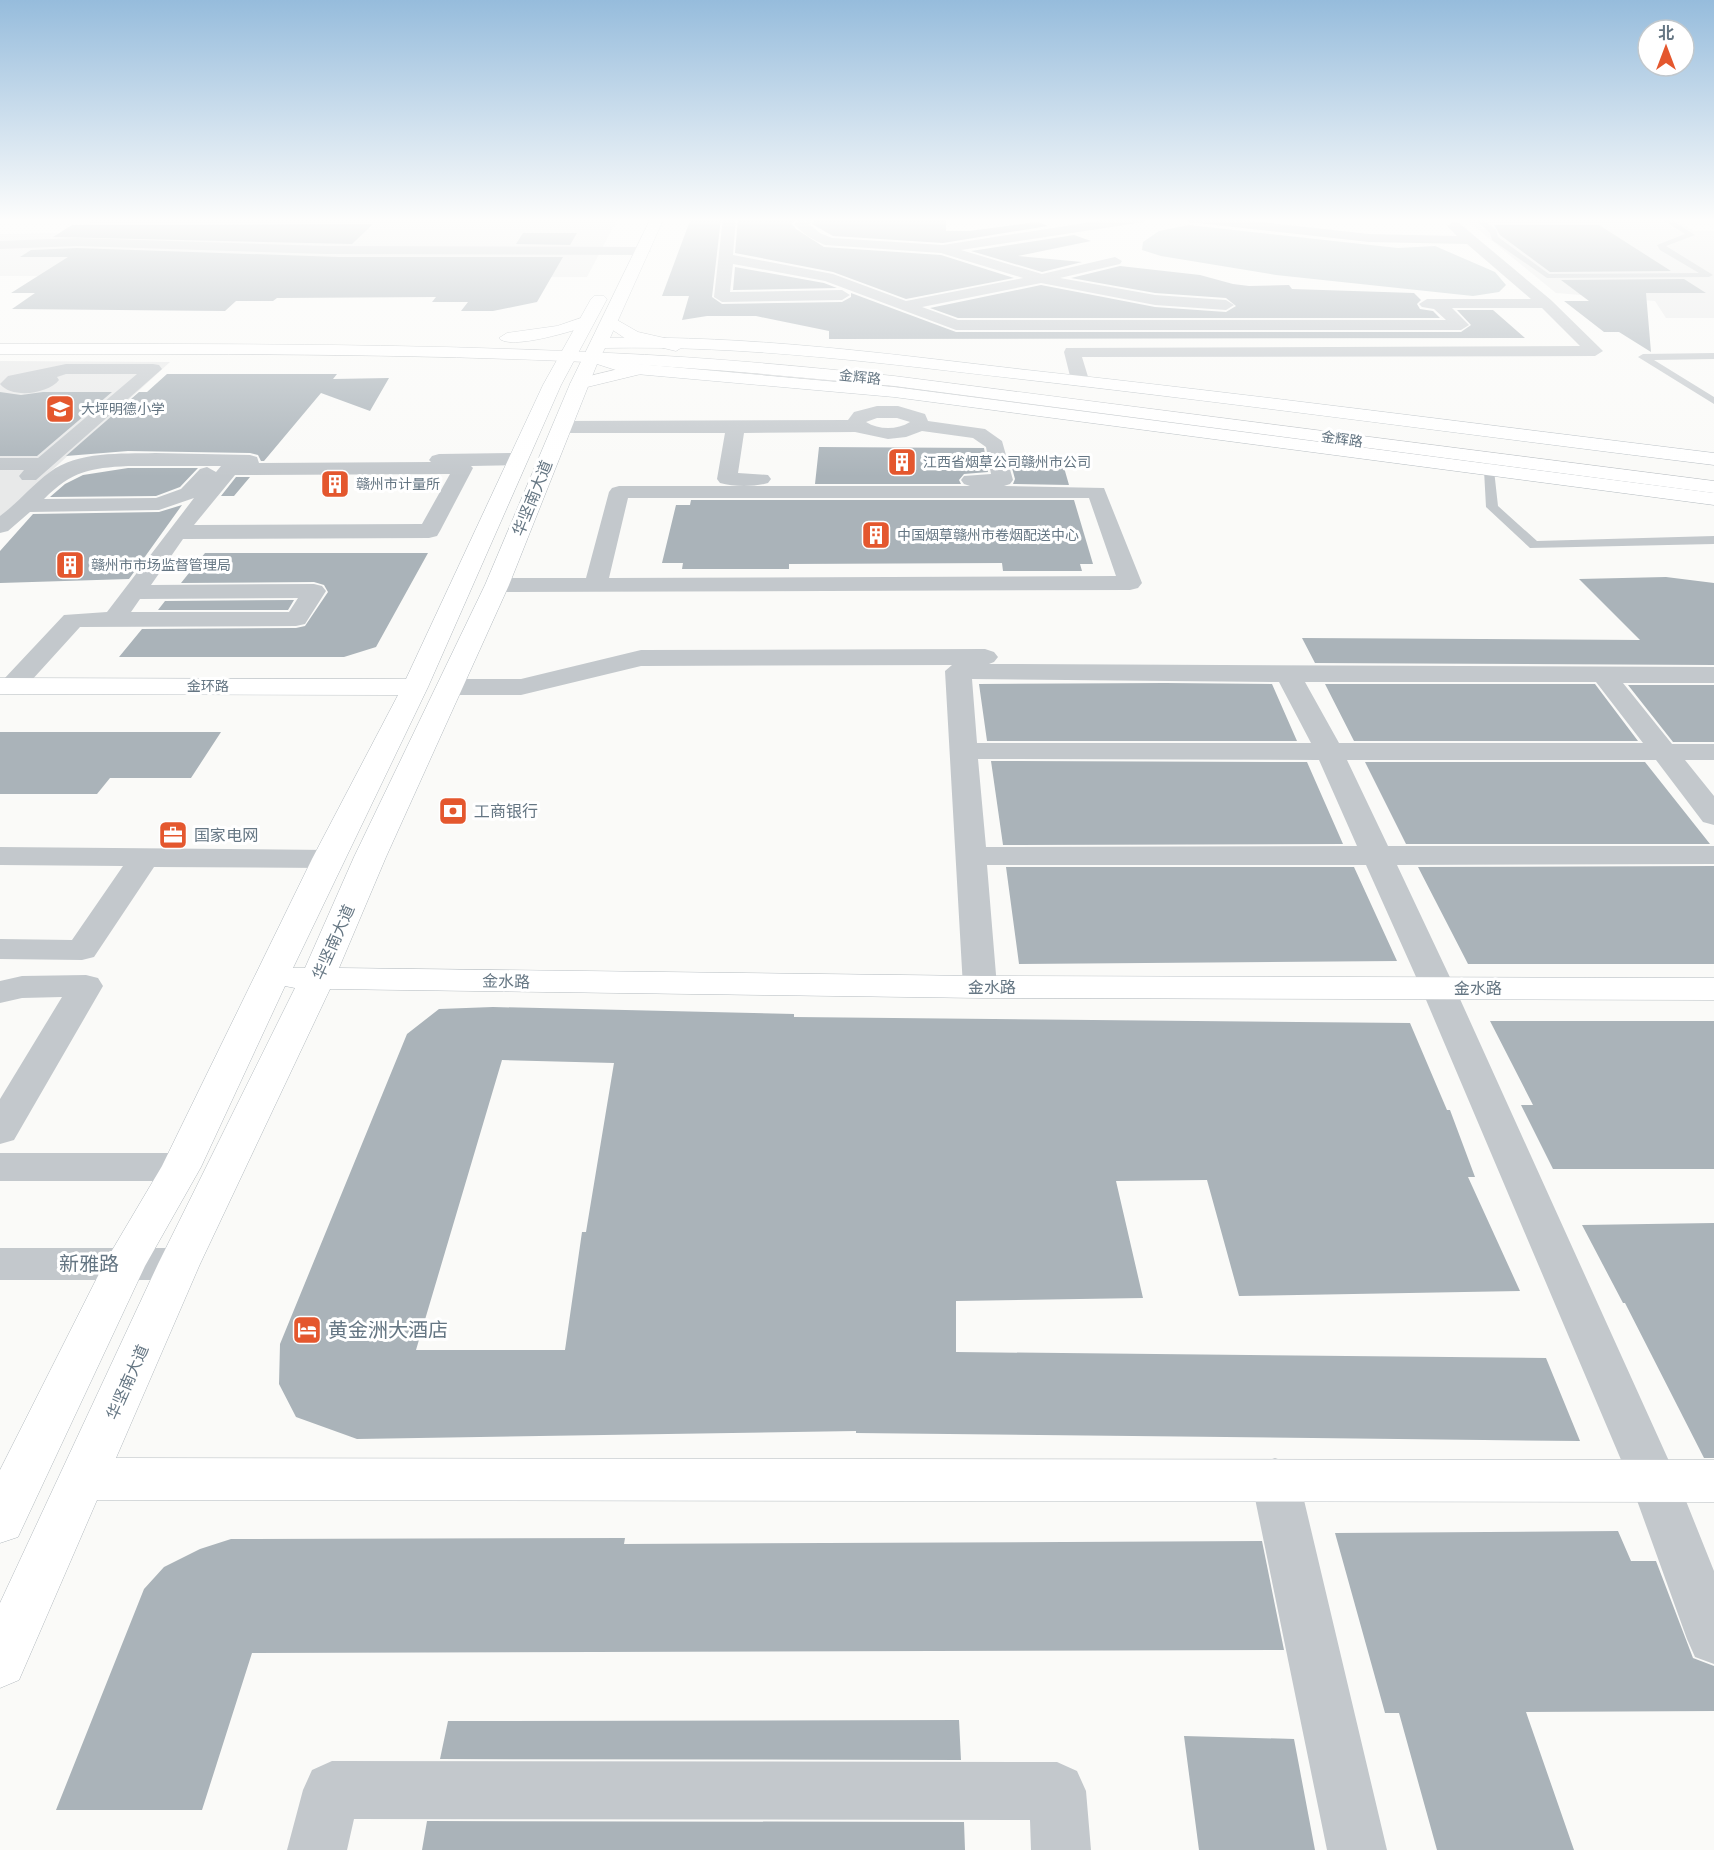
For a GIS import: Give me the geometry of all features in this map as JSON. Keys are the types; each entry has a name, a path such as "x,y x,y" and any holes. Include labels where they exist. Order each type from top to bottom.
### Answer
{"main road":[{"name":"华坚南大道","path":"0,1662 179,1264 317,979 370,858 497,585 561,427 587,321 596,304"},
{"name":"华坚南大道","path":"0,1521 125,1264 181,1167 328,859 415,687 517,459 578,360 610,321 618,304"},
{"path":"473,346 536,336 587,321"},
{"path":"610,321 620,330 650,341 702,350"},
{"name":"金辉路","path":"0,334 345,336 473,346 578,360 714,365 894,381 1491,464 1714,487"},
{"path":"473,346 537,363 550,369 650,341 760,347 1080,380 1714,459"},
{"name":"金辉路","path":"0,349 473,346"},
{"name":"金辉路","path":"578,360 702,350 1033,382 1714,471"},
{"path":"578,360 625,368 894,392 1491,464 1714,499"},
{"path":"578,360 614,374 637,369 714,365"},
{"name":"金环路","path":"6,686 415,687"},
{"name":"金水路","path":"271,978 980,987 1714,989"},
{"path":"83,1479 1714,1481"}],"street":[{"path":"899,304 956,325 1461,325 1438,304"},
{"path":"904,306 912,304"},
{"path":"1212,304 1241,305"},
{"path":"1080,380 1072,352 1595,351 1547,304"},
{"path":"66,369 92,350"},
{"path":"17,486 153,369 66,369 39,376"},
{"path":"561,427 859,426 856,423 861,416 887,411 913,415 920,421 919,425 978,433 995,445 1003,480 728,479 735,427"},
{"path":"0,526 27,506 64,472 81,465 121,461 517,459"},
{"path":"27,506 149,505 167,502 188,493 218,461"},
{"path":"0,464 43,464"},
{"path":"114,619 177,532 229,469 463,468 429,531 177,532"},
{"path":"497,585 1130,583 1097,492 619,492 596,583"},
{"path":"6,686 73,620 296,619 314,591 134,592"},
{"path":"451,687 521,687 641,658 1005,656"},
{"path":"980,987 958,671 1714,675"},
{"path":"1288,674 1329,751 1438,988 1654,1481 1714,1639"},
{"path":"1603,674 1714,816"},
{"path":"964,751 1714,752"},
{"path":"971,856 1714,855"},
{"path":"0,856 328,859"},
{"path":"0,949 82,950 145,857"},
{"path":"0,992 22,987 86,986 0,1131"},
{"path":"0,1167 181,1167"},
{"name":"新雅路","path":"0,1264 179,1264"},
{"path":"1275,1479 1357,1850"},
{"path":"317,1850 332,1790 1057,1791 1061,1850"}],"lane":[{"path":"1714,356 1643,357 1714,400"},
{"path":"1491,464 1492,507 1534,545 1714,540"}],"shaded area":[{"path":"1657,304 1714,304 1714,318 1666,318"},
{"name":"大坪明德小学","path":"0,361 170,362 0,518"}],"building":[{"path":"19,304 232,304 225,311 12,309"},
{"path":"466,304 526,304 493,311 461,311"},
{"path":"687,304 882,304 956,332 1461,332 1471,325 1457,310 1493,310 1525,338 829,339 829,331 756,316 707,316 682,320"},
{"path":"948,304 1141,304 1226,312 1236,306 1234,304 1417,304 1420,309 1433,311 1440,318 958,318 930,308"},
{"path":"1568,304 1647,304 1651,352 1619,332 1604,332"},
{"path":"167,374 337,374 333,379 389,378 370,411 321,393 264,461 261,461 258,455 250,453 128,451 66,456 139,392 147,392"},
{"path":"0,392 21,395 43,392 112,392 37,456 0,456"},
{"name":"江西省烟草公司赣州市公司","path":"819,447 984,448 988,472 964,474 959,480 961,484 815,484"},
{"path":"1009,457 1061,457 1069,485 1013,484 1015,479"},
{"path":"128,468 198,468 180,487 156,496 50,497 65,484 83,475"},
{"path":"236,477 250,477 234,496 221,496"},
{"name":"中国烟草赣州市卷烟配送中心","path":"691,500 1074,500 1093,564 1080,564 1082,571 1003,571 1002,563 789,564 789,569 682,569 683,563 662,563 676,505 690,505"},
{"path":"182,505 129,579 0,583 0,551 33,514 159,512"},
{"path":"205,553 428,553 376,647 344,657 119,657 142,629 296,628 305,626 328,592 324,585 314,582 181,583"},
{"path":"1666,577 1714,583 1714,665 1315,663 1302,638 1640,640 1579,579"},
{"path":"294,600 288,610 158,610 165,601"},
{"path":"979,684 1272,684 1297,741 987,741"},
{"path":"1325,684 1595,684 1638,741 1354,741"},
{"path":"1628,685 1714,685 1714,742 1673,742"},
{"path":"0,732 221,732 191,778 110,778 97,794 0,794"},
{"path":"991,761 1307,762 1343,844 1003,845"},
{"path":"1365,762 1645,762 1710,844 1406,844"},
{"path":"1714,866 1714,964 1468,964 1418,867"},
{"path":"1006,867 1354,867 1397,961 1019,964"},
{"path":"493,1007 794,1014 794,1017 1410,1023 1447,1110 1450,1110 1475,1177 1468,1177 1520,1291 1239,1296 1207,1180 1116,1181 1143,1298 956,1301 956,1352 1546,1358 1580,1441 856,1433 856,1431 357,1439 296,1417 279,1384 280,1344 407,1034 439,1009","holes":["502,1060 614,1063 586,1232 582,1232 565,1350 416,1350"]},
{"path":"1490,1021 1714,1021 1714,1169 1553,1169 1521,1105 1533,1105"},
{"path":"1714,1223 1714,1458 1704,1458 1625,1303 1582,1225"},
{"path":"1618,1531 1631,1561 1656,1561 1693,1658 1714,1666 1714,1711 1526,1712 1574,1850 1437,1850 1399,1713 1385,1713 1335,1533"},
{"path":"625,1538 624,1544 1262,1541 1284,1650 252,1653 202,1810 56,1810 144,1589 164,1567 200,1549 231,1539"},
{"path":"959,1720 961,1760 440,1759 448,1721"},
{"path":"1184,1736 1294,1739 1315,1850 1199,1850"},
{"path":"427,1821 964,1822 965,1850 422,1850"}],"place":[{"name":"大坪明德小学","path":"60,409"},
{"name":"江西省烟草公司赣州市公司","path":"902,462"},
{"name":"赣州市计量所","path":"335,484"},
{"name":"中国烟草赣州市卷烟配送中心","path":"876,535"},
{"name":"赣州市市场监督管理局","path":"70,565"},
{"name":"工商银行","path":"453,811"},
{"name":"国家电网","path":"173,835"},
{"name":"黄金洲大酒店","path":"307,1330"}]}
